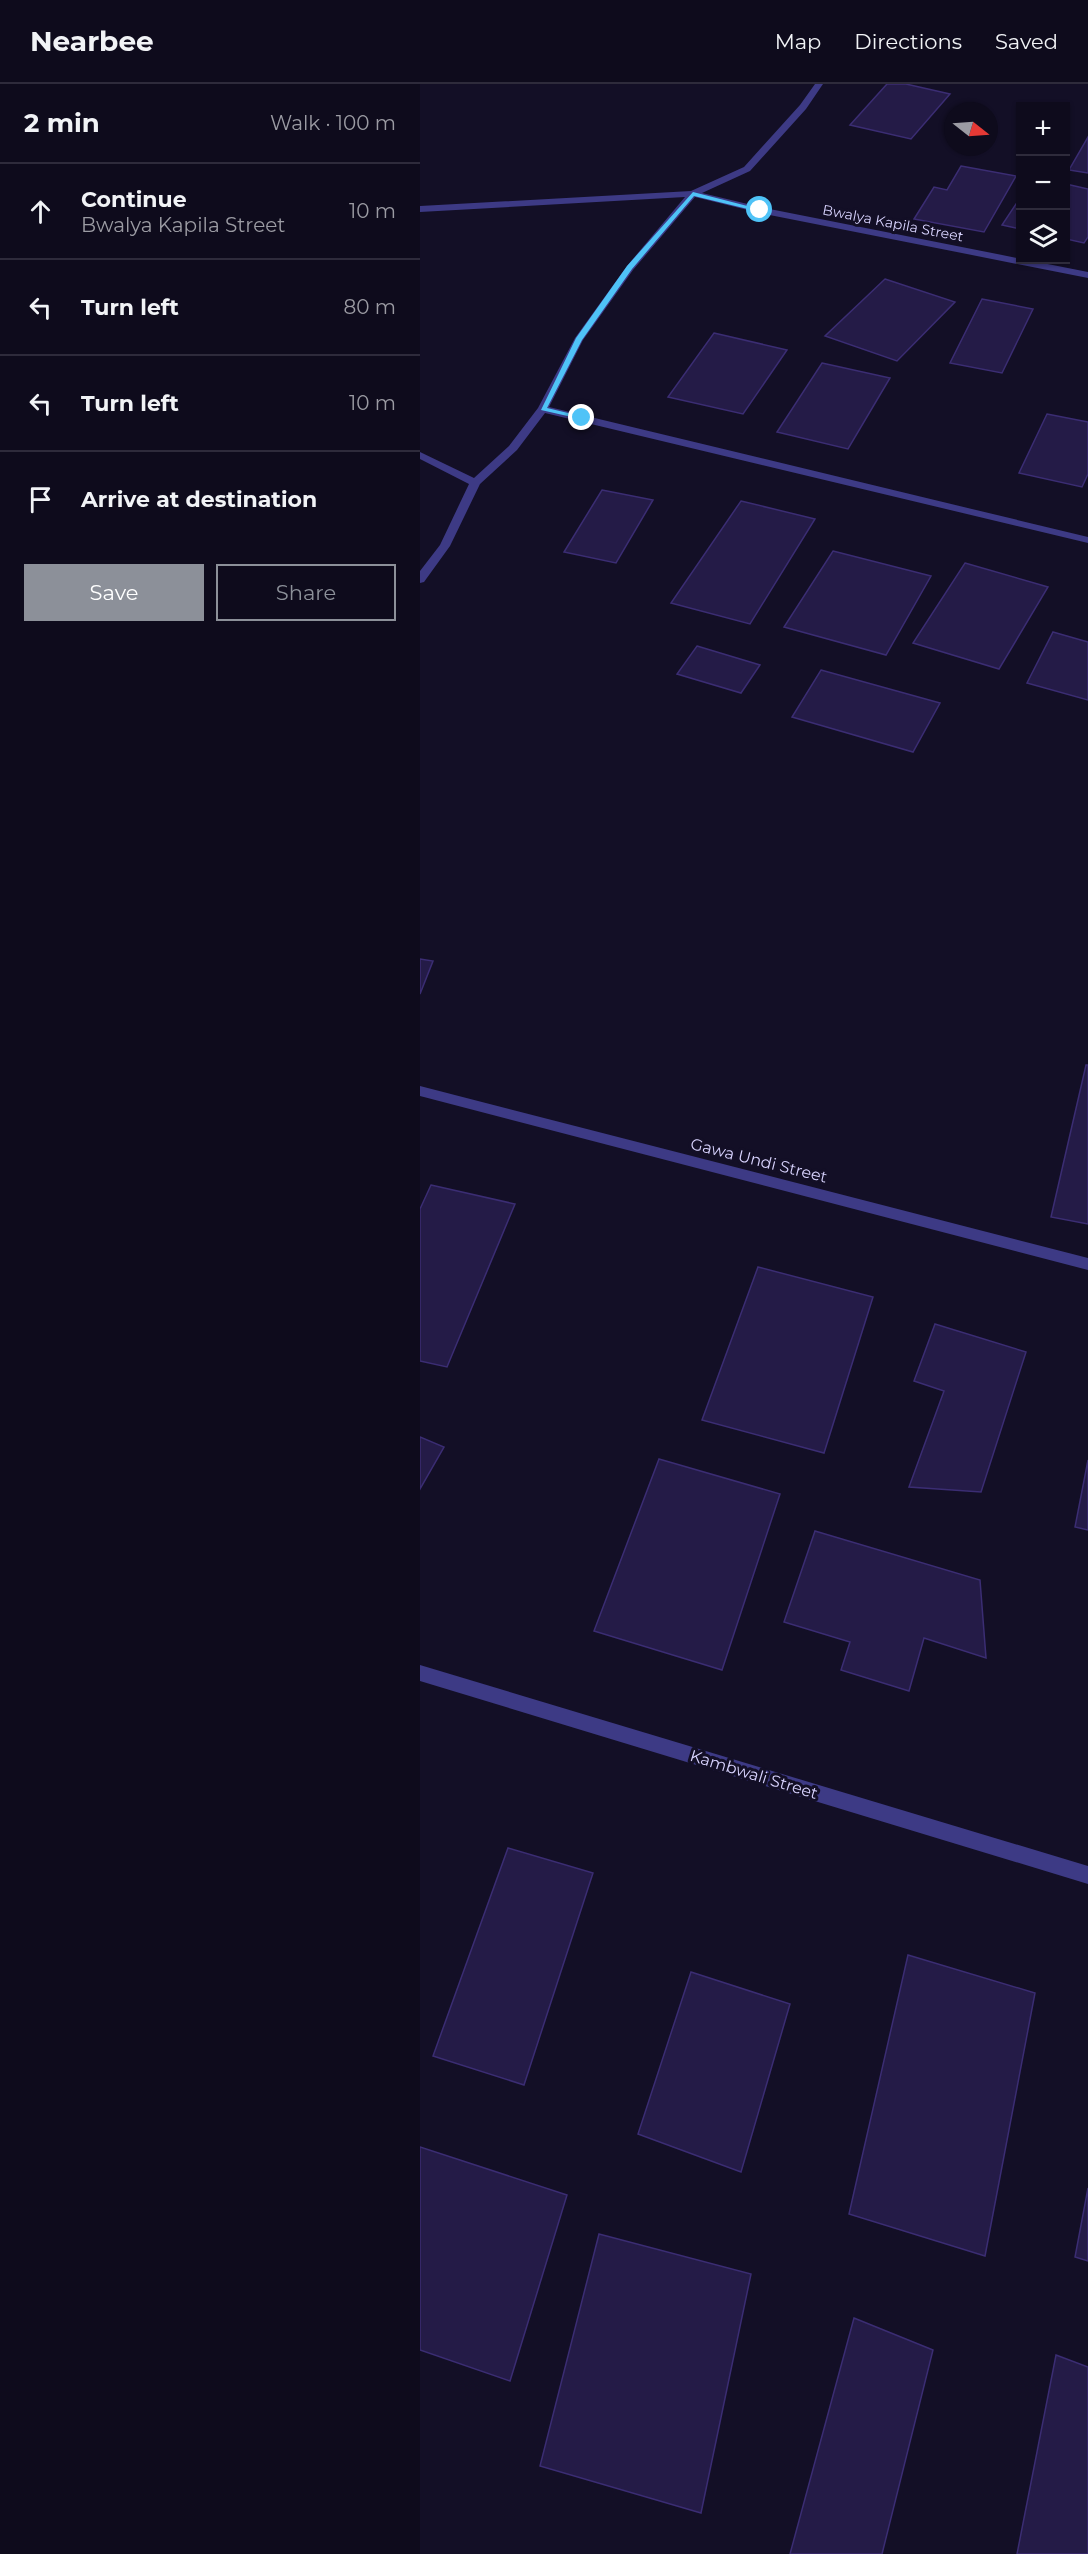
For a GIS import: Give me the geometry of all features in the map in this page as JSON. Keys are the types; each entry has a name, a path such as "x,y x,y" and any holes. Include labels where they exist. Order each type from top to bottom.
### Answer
{"street":[{"path":"420,209 693,194 747,169 803,107 819,84"},
{"path":"420,579 445,546 475,483 513,448 543,409 578,340 630,268 693,194"},
{"name":"Bwalya Kapila Street","path":"693,194 760,210 1088,275"},
{"path":"543,409 1088,540"},
{"path":"420,455 475,483"},
{"name":"Gawa Undi Street","path":"420,1091 1088,1264"},
{"name":"Kambwali Street","path":"420,1673 1088,1875"}],"building":[{"path":"887,84 906,84 950,94 911,139 850,125"},
{"path":"1088,137 1088,173 1070,170"},
{"path":"961,166 1016,176 984,232 914,219 934,187 947,190"},
{"path":"1070,185 1088,189 1088,237 1084,243 1070,240"},
{"path":"1016,204 1016,228 1002,225"},
{"path":"885,279 955,302 897,361 825,336"},
{"path":"982,299 1033,309 1002,373 950,363"},
{"path":"714,333 787,350 743,414 668,397"},
{"path":"822,363 890,378 848,449 777,432"},
{"path":"1047,414 1088,422 1088,474 1082,487 1019,473"},
{"path":"602,490 653,500 616,563 564,552"},
{"path":"741,501 815,519 750,624 671,603"},
{"path":"833,551 931,576 886,655 784,627"},
{"path":"965,563 1048,587 999,669 913,643"},
{"path":"1053,632 1088,642 1088,700 1027,683"},
{"path":"697,646 760,665 741,693 677,674"},
{"path":"821,670 940,703 913,752 792,717"},
{"path":"420,959 433,961 420,994"},
{"path":"1086,1065 1088,1065 1088,1224 1051,1217"},
{"path":"431,1185 515,1204 447,1367 420,1361 420,1209"},
{"path":"758,1267 873,1297 824,1453 702,1420"},
{"path":"935,1324 1026,1352 981,1492 909,1487 944,1391 914,1381"},
{"path":"420,1437 444,1447 420,1489"},
{"path":"659,1459 780,1494 722,1670 594,1631"},
{"path":"1088,1460 1088,1530 1075,1527"},
{"path":"815,1531 980,1580 986,1658 924,1638 909,1691 841,1670 850,1642 784,1622"},
{"path":"508,1848 593,1873 524,2085 433,2056"},
{"path":"908,1955 1035,1993 985,2256 849,2214"},
{"path":"691,1972 790,2004 741,2172 638,2134"},
{"path":"420,2147 567,2195 510,2381 420,2350"},
{"path":"1088,2188 1088,2261 1075,2257"},
{"path":"599,2234 751,2274 701,2513 540,2466"},
{"path":"854,2318 933,2350 882,2554 790,2554"},
{"path":"1056,2355 1088,2367 1088,2554 1017,2554"}],"route":[{"path":"582,418 543,409 578,340 630,268 693,194 760,210"}]}
